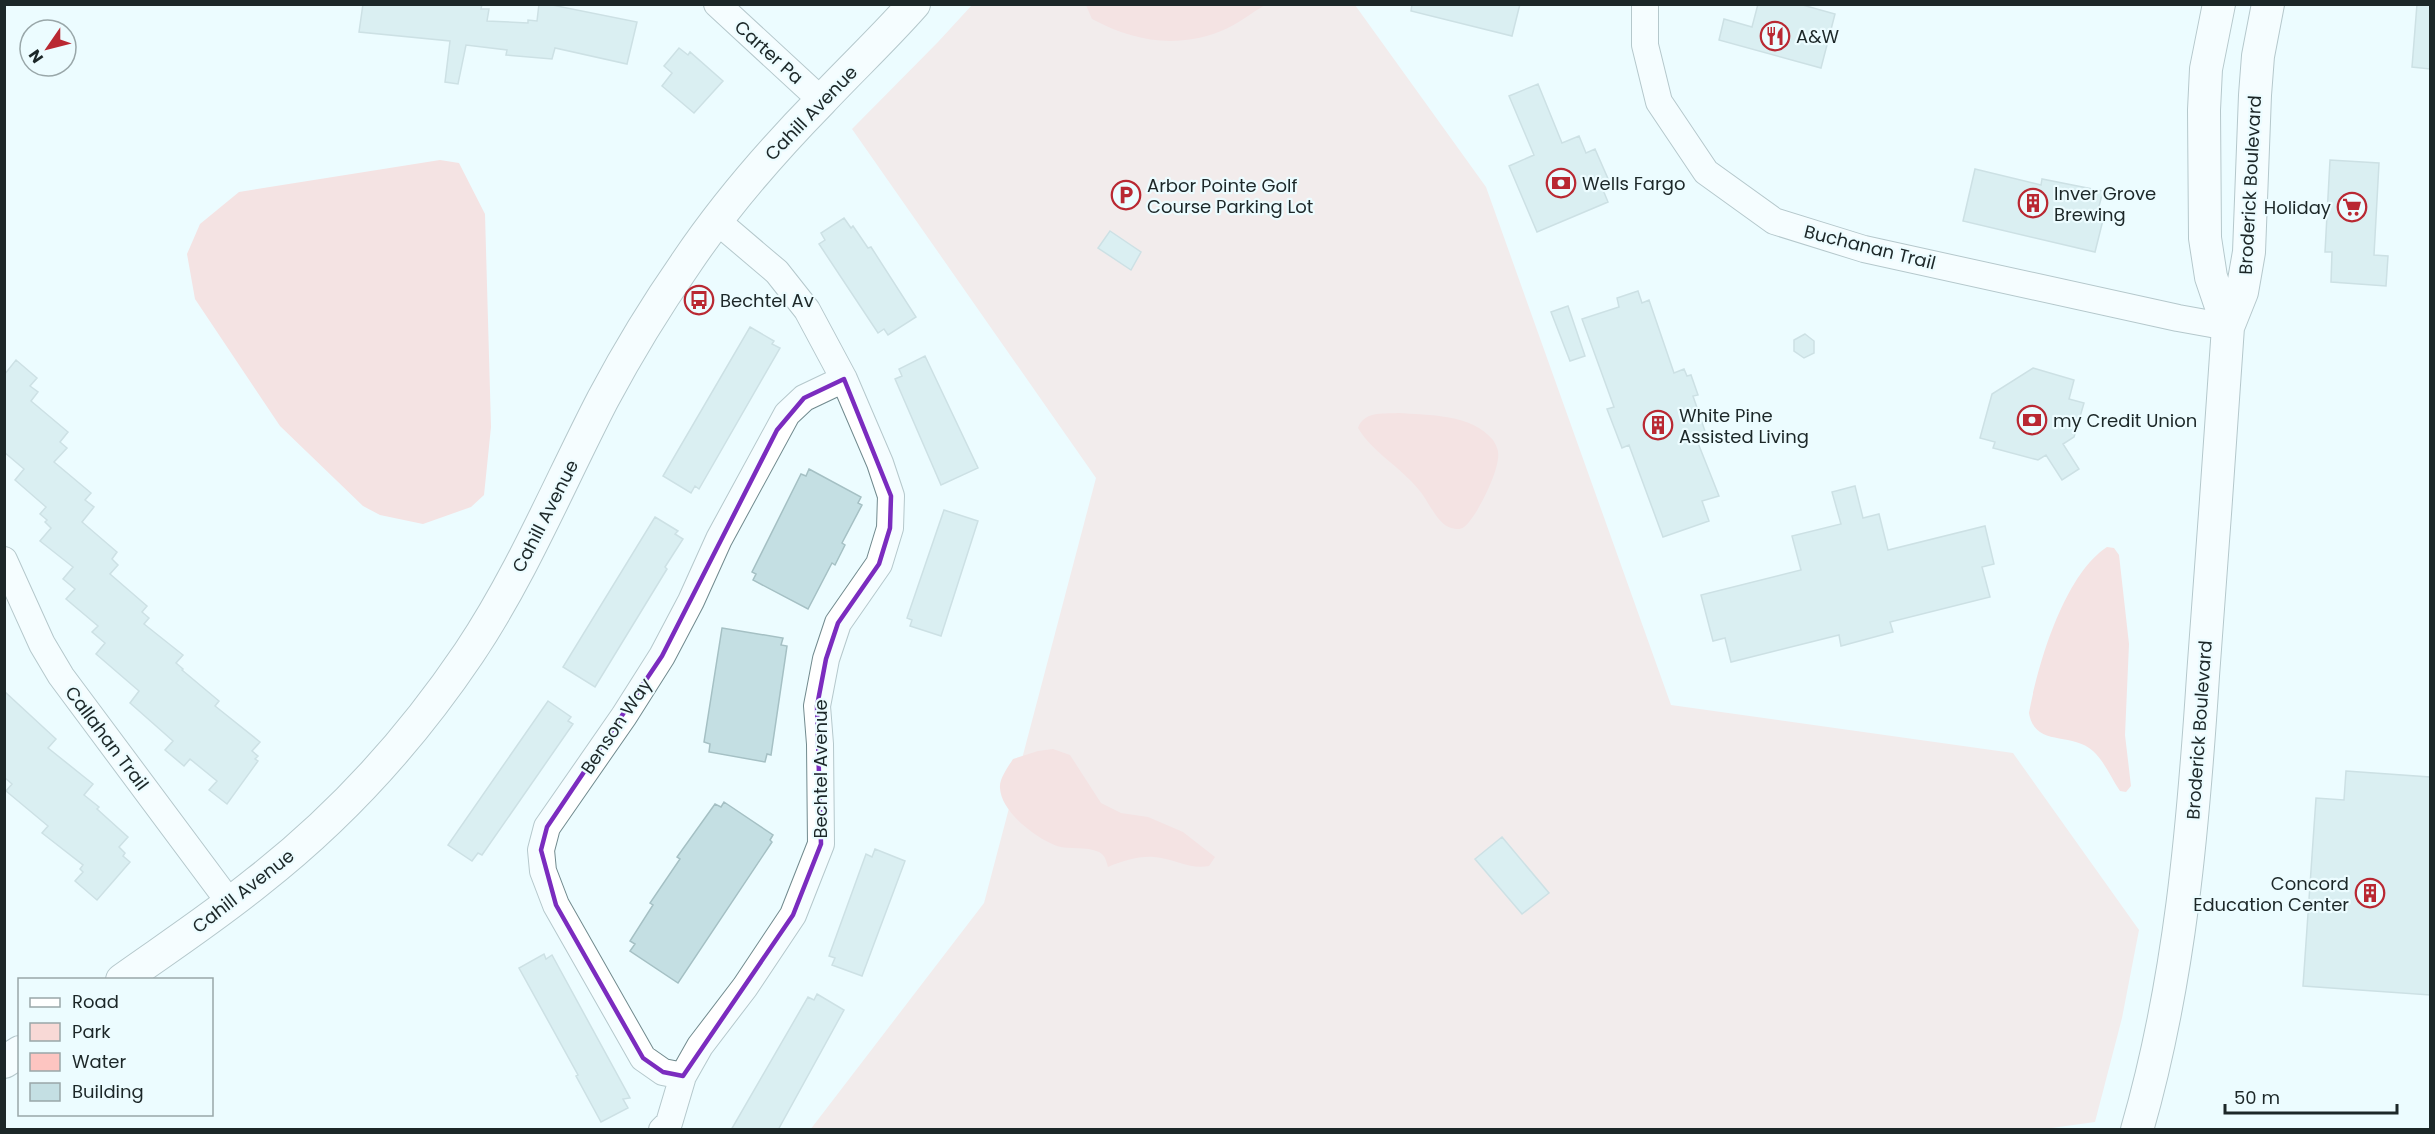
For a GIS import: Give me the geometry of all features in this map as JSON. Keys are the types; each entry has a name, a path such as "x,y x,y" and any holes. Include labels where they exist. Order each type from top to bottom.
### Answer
{"street":[{"name":"Carter Pa","path":"717,4 821,100"},
{"name":"Cahill Avenue","path":"125,978 230,903 284,860 347,801 395,749 449,681 506,592 605,396 675,279 751,177 821,100 882,40 914,4"},
{"name":"Buchanan Trail","path":"1645,4 1645,45 1659,102 1706,171 1773,221 1864,249 2228,327"},
{"name":"Broderick Boulevard","path":"2219,4 2206,79 2205,238 2211,277 2228,327"},
{"name":"Broderick Boulevard","path":"2137,1130 2150,1086 2165,1019 2177,954 2186,882 2195,801 2228,327 2242,292 2249,252 2255,95 2258,56 2268,4"},
{"name":"Bechtel Avenue","path":"662,1130 669,1123 683,1076 700,1046 751,979 793,915 821,844 820,744 817,706 826,659 838,622 879,564 890,528 891,496 880,463 844,379 807,310 792,288 755,251 717,221"},
{"name":"Benson Way","path":"683,1076 663,1072 643,1058 556,905 543,871 541,850 547,827 624,716 662,656 691,602 719,539 787,414 804,398 844,379"},
{"name":"Callahan Trail","path":"4,560 42,644 61,676 230,903"},
{"path":"4,1062 18,1053"}],"highlighted area":[{"path":"844,379 891,496 890,528 879,564 838,623 826,659 817,706 821,844 793,915 683,1076 663,1072 643,1058 556,905 541,850 547,827 662,656 777,430 804,398"}],"green space":[{"path":"972,5 1355,5 1486,187 1671,705 2013,753 2139,930 2122,1018 2095,1122 2037,1130 810,1130 984,903 1096,478 852,129"}],"water":[{"path":"1086,4 1265,5 1221,31 1204,37 1171,41 1139,37 1107,27 1092,19"},
{"path":"440,160 459,163 485,214 491,427 484,495 471,507 423,524 380,515 363,506 280,426 195,299 187,254 200,224 239,192"},
{"path":"1398,413 1462,421 1484,431 1495,443 1498,459 1492,480 1475,513 1462,528 1451,528 1441,522 1412,482 1371,445 1358,428 1369,416"},
{"path":"2107,547 2114,548 2119,555 2129,644 2125,735 2131,786 2126,792 2120,791 2093,751 2084,745 2038,731 2029,713 2039,670 2055,622 2078,578 2092,560"},
{"path":"1053,749 1070,755 1101,803 1121,813 1148,817 1183,832 1215,857 1209,866 1188,865 1148,857 1131,859 1108,867 1104,856 1099,852 1057,846 1039,837 1021,823 1006,806 1000,788 1001,781 1013,759"}],"building":[{"path":"363,4 482,4 481,9 489,9 487,21 528,23 528,20 537,21 539,4 547,4 637,22 627,64 555,48 552,59 506,55 507,50 466,45 458,84 445,82 450,41 359,32"},
{"path":"1412,4 1520,4 1512,36 1411,11"},
{"name":"A&W","path":"1758,4 1799,4 1835,14 1821,68 1719,40 1724,19 1752,27"},
{"path":"2417,4 2430,4 2430,69 2412,67"},
{"path":"679,48 688,55 690,52 723,81 694,113 662,86 672,73 664,66"},
{"name":"Wells Fargo","path":"1538,84 1562,143 1579,136 1586,153 1595,149 1609,181 1601,185 1608,202 1537,232 1509,166 1534,155 1509,96"},
{"name":"Holiday","path":"2330,160 2379,163 2374,255 2388,256 2386,286 2331,282 2332,252 2325,252"},
{"name":"Inver Grove Brewing","path":"1975,169 2041,185 2042,179 2103,191 2097,214 2104,216 2095,252 1963,221"},
{"path":"844,218 851,228 853,226 868,248 871,247 916,317 888,335 884,329 878,333 819,244 825,240 821,233"},
{"path":"1110,231 1141,252 1131,270 1098,248"},
{"name":"White Pine Assisted Living","path":"1638,291 1642,303 1649,300 1674,373 1684,369 1687,376 1691,375 1698,395 1693,396 1708,440 1698,443 1719,496 1702,501 1709,521 1663,537 1629,445 1622,448 1607,409 1614,407 1582,319 1619,307 1617,298"},
{"path":"1568,306 1585,356 1570,361 1551,312"},
{"path":"750,327 774,341 772,344 780,348 699,489 695,486 691,493 663,476"},
{"path":"1805,334 1814,341 1814,353 1804,358 1794,351 1794,340"},
{"path":"925,356 978,468 941,485 895,379 902,376 899,369"},
{"path":"16,360 37,378 30,386 38,392 31,401 68,432 60,442 67,448 54,462 91,493 85,500 94,507 82,522 117,552 112,559 118,565 110,574 147,606 142,612 149,618 144,624 183,655 176,663 182,670 219,701 215,706 260,742 252,751 258,756 255,759 258,761 227,804 209,790 217,781 190,759 184,766 165,750 173,741 130,703 139,691 96,654 105,643 92,632 98,626 66,599 75,589 63,579 73,567 40,541 51,528 40,514 46,507 15,480 24,469 4,452 4,375"},
{"name":"my Credit Union","path":"2033,368 2074,380 2069,399 2084,403 2074,437 2063,444 2079,469 2062,480 2046,455 2038,460 1993,448 1995,442 1980,438 1992,394"},
{"path":"809,469 861,497 858,503 862,505 842,543 845,545 835,565 832,563 808,609 753,580 756,574 752,572 801,474 806,476"},
{"path":"1855,486 1863,518 1879,514 1888,550 1985,526 1994,564 1982,567 1990,597 1890,622 1893,632 1841,646 1839,635 1731,662 1725,638 1713,641 1701,595 1801,570 1792,536 1841,524 1832,492"},
{"path":"944,510 978,521 941,636 910,626 912,620 907,618"},
{"path":"655,517 678,531 675,534 683,539 595,687 563,667"},
{"path":"722,628 783,638 781,645 787,646 771,755 767,754 765,762 709,752 710,744 704,742"},
{"path":"4,691 56,739 48,748 93,784 84,795 128,837 119,847 125,853 123,856 130,862 97,900 75,881 83,872 80,869 83,865 42,833 48,826 6,791 12,784 4,777"},
{"path":"548,701 571,717 568,721 573,724 482,855 478,853 472,861 448,845"},
{"name":"Concord Education Center","path":"2346,771 2430,777 2430,995 2303,986 2316,798 2344,800"},
{"path":"724,802 773,835 770,840 772,842 678,983 630,951 635,944 630,941 653,905 650,903 680,859 677,857 715,804 721,807"},
{"path":"1502,837 1549,893 1522,914 1475,859"},
{"path":"875,849 905,861 862,976 832,965 835,958 829,956 866,854 872,857"},
{"path":"544,954 546,959 552,955 630,1098 623,1099 628,1108 601,1122 519,968"},
{"path":"817,994 844,1010 778,1130 731,1130 808,997 814,1000"}],"place":[{"name":"A&W","path":"1775,36"},
{"name":"Wells Fargo","path":"1561,183"},
{"name":"Arbor Pointe Golf Course Parking Lot","path":"1126,195"},
{"name":"Inver Grove Brewing","path":"2033,203"},
{"name":"Holiday","path":"2352,207"},
{"name":"Bechtel Av","path":"699,300"},
{"name":"my Credit Union","path":"2032,420"},
{"name":"White Pine Assisted Living","path":"1658,425"},
{"name":"Concord Education Center","path":"2370,893"}]}
